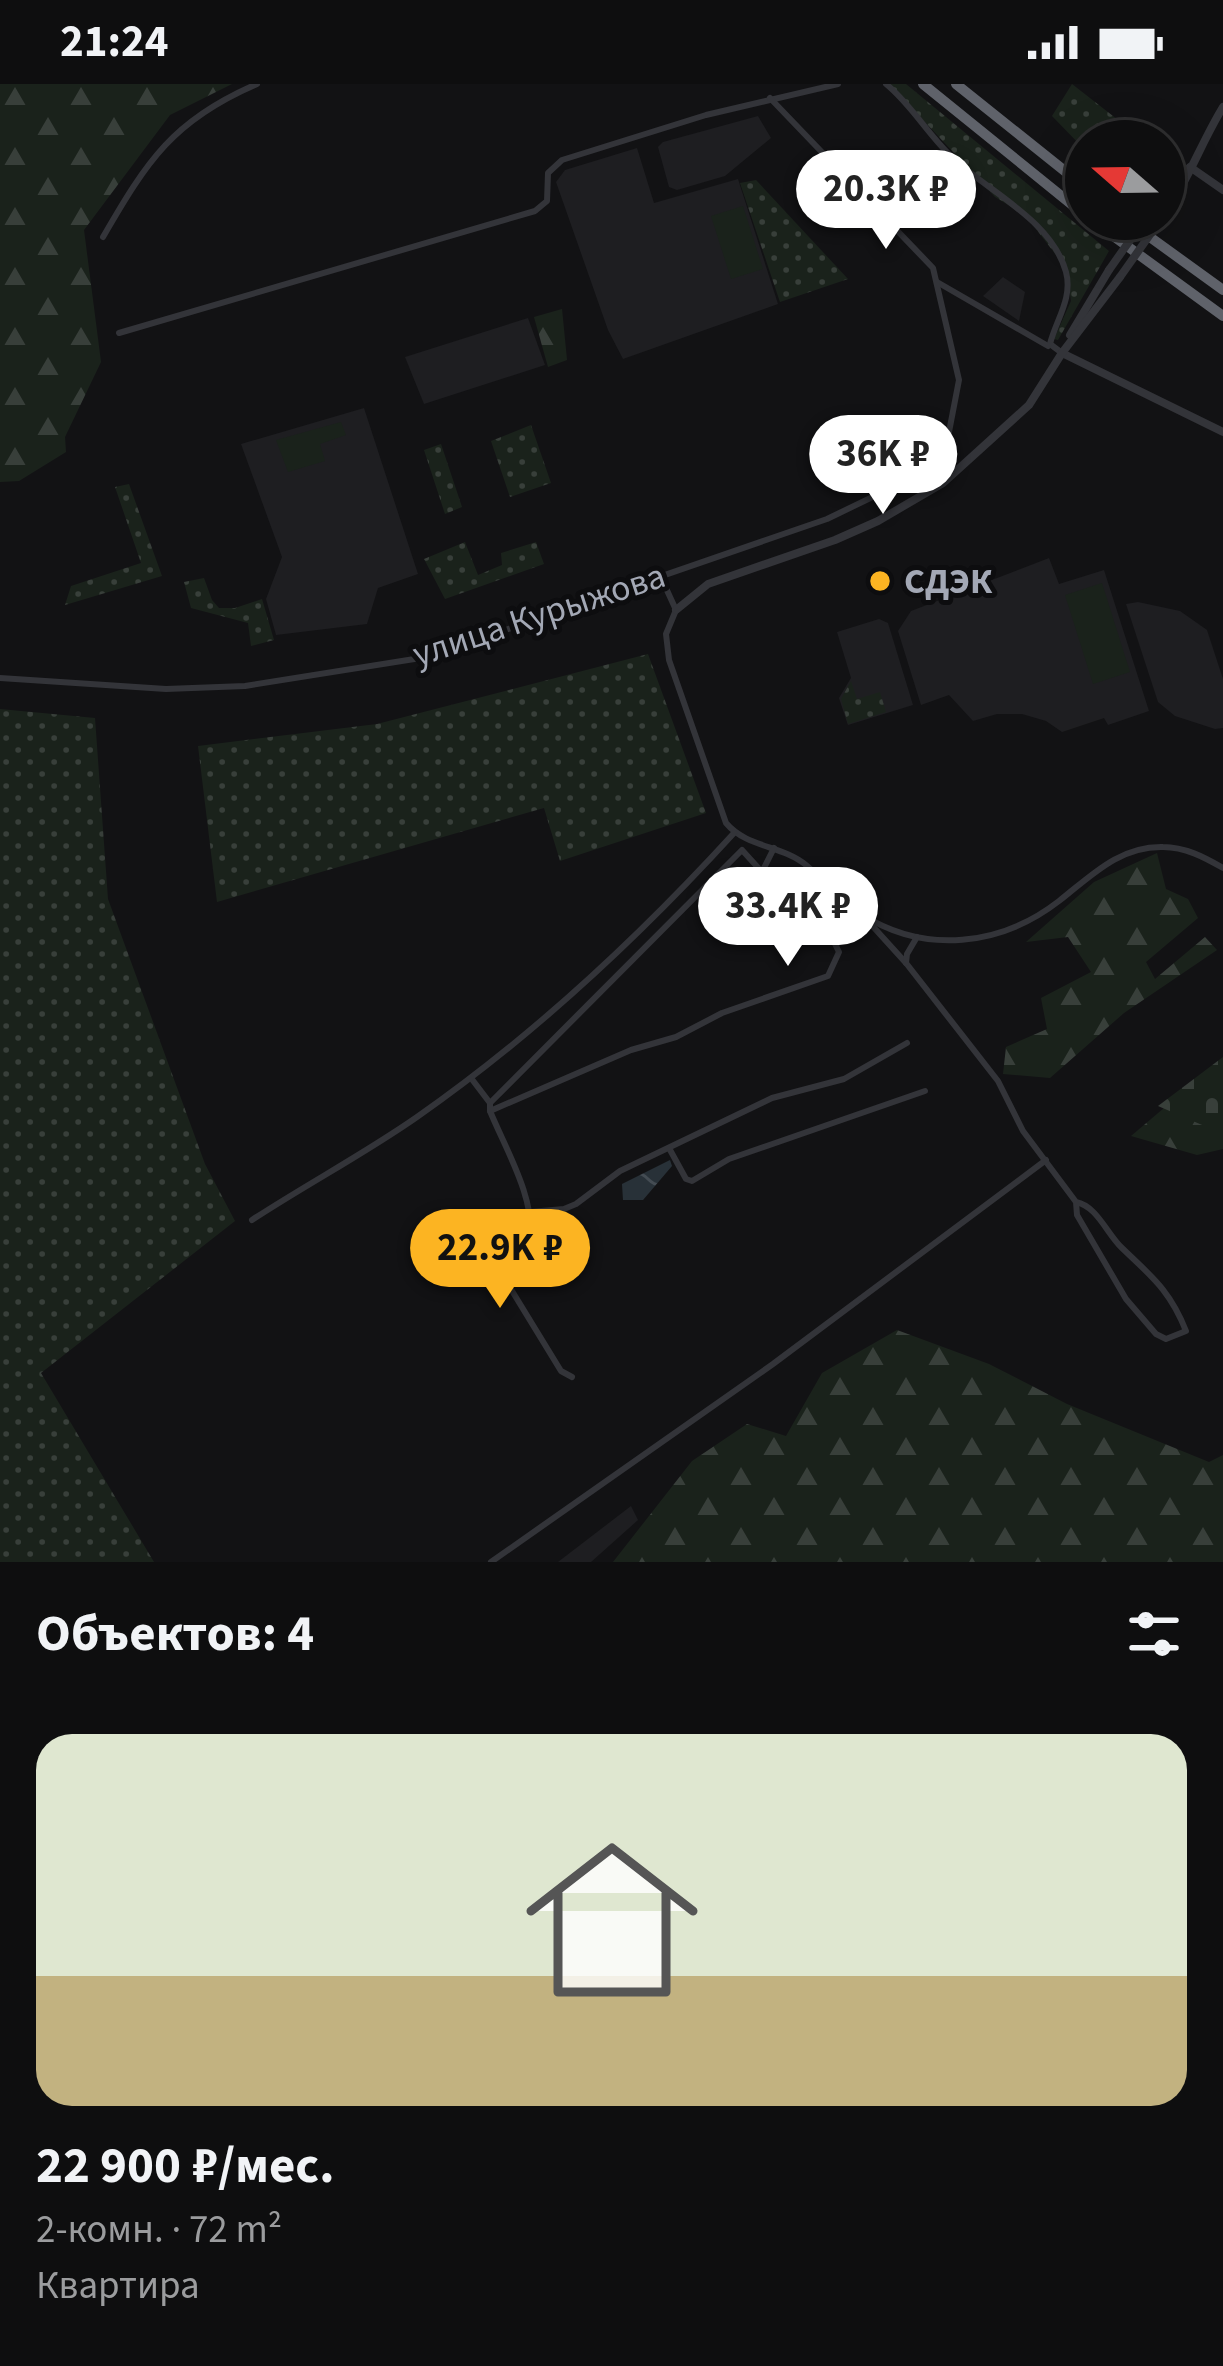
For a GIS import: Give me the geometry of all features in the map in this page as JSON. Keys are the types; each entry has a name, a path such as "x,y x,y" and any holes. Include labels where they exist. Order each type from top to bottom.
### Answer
{"highway":[{"path":"923,84 1065,199"},
{"path":"956,84 1065,171"},
{"path":"1118,240 1223,316"},
{"path":"1154,240 1223,290"}],"street":[{"path":"103,237 145,165 177,130 257,84"},
{"path":"119,333 535,211 547,201 548,173 562,160 642,133 838,84"},
{"path":"886,84 914,109 951,158 1027,218 1053,245 1068,279 1064,308 1051,338 1057,350"},
{"path":"770,98 933,268 937,282 1057,350 1223,432"},
{"path":"1185,172 1223,107"},
{"path":"1190,167 1223,190"},
{"path":"1185,187 1190,167"},
{"path":"1076,1202 1088,1206 1125,1252 1136,1256 1154,1276 1186,1331 1166,1339 1140,1316 1077,1215 1076,1202 1023,1131 998,1081 906,963 804,863 734,833 726,823 669,660 666,634 676,610 708,584 835,540 943,483 1029,405 1057,350 1130,240"},
{"path":"1057,350 1146,240"},
{"name":"улица Курыжова","path":"0,678 166,689 245,686 370,668 427,657 827,519 918,475 949,432 958,380 937,282"},
{"path":"660,575 676,610"},
{"path":"253,1220 471,1078 579,986 734,833"},
{"path":"762,872 774,848"},
{"path":"861,914 917,937 965,941 1020,926 1106,863 1133,851 1172,848 1193,852 1223,868"},
{"path":"742,850 832,938 839,952 828,976 722,1012 676,1036 490,1107 742,850"},
{"path":"906,963 917,937"},
{"path":"530,1212 576,1204 620,1171 772,1098 844,1079 907,1042"},
{"path":"471,1078 490,1107 530,1212 530,1248 517,1264 509,1286 560,1371 572,1377"},
{"path":"668,1148 686,1179 692,1181 728,1159 925,1091"},
{"path":"491,1562 773,1364 1046,1160"}],"shaded area":[{"path":"758,116 771,138 725,176 677,190 669,187 658,147 663,142"},
{"path":"637,148 654,203 738,179 778,304 623,359 608,330 556,182 565,170"},
{"path":"1003,277 1025,292 1019,321 983,296"},
{"path":"528,318 545,365 424,404 405,357"},
{"path":"364,408 418,574 378,588 367,624 276,635 266,599 282,557 241,444"},
{"path":"1049,558 1059,584 1104,570 1149,711 1108,725 1104,718 1062,732 1022,714 973,721 949,695 921,705 898,631 911,611"},
{"path":"1126,604 1180,611 1207,630 1223,679 1223,728 1175,716 1158,702"},
{"path":"879,619 888,623 913,705 848,725 839,698 851,678 837,632"},
{"path":"631,1506 638,1520 591,1562 558,1562"}],"green space":[{"path":"0,84 232,84 170,115 84,230 101,362 65,437 66,452 19,481 0,482"},
{"path":"883,84 906,84 1065,215 1065,240 1096,240 1109,251 1058,340 1054,339 1071,301 1066,268 1026,216 995,197 897,92"},
{"path":"1072,84 1118,120 1065,120 1065,129 1052,116"},
{"path":"756,180 848,279 780,302 740,183"},
{"path":"743,206 763,269 731,279 711,216"},
{"path":"562,309 567,360 548,367 534,317"},
{"path":"341,422 346,435 320,444 325,461 288,472 276,440"},
{"path":"531,425 551,483 510,497 491,441"},
{"path":"441,444 462,507 445,514 424,450"},
{"path":"129,484 162,576 65,605 71,586 141,563 115,487"},
{"path":"465,542 478,575 502,565 501,553 536,542 544,564 445,599 424,559"},
{"path":"204,578 219,608 262,599 274,640 251,646 248,623 191,608 184,582"},
{"path":"1102,583 1130,672 1093,684 1065,595"},
{"path":"648,654 706,813 560,861 544,808 217,902 198,746 377,724"},
{"path":"851,681 857,699 880,692 886,712 848,724 841,699"},
{"path":"0,709 95,718 108,899 205,1164 235,1221 41,1373 154,1562 0,1562"},
{"path":"1157,853 1166,889 1188,899 1198,918 1146,962 1155,979 1205,937 1217,950 1124,1013 1050,1078 1003,1074 1006,1047 1047,1029 1041,998 1091,972 1068,937 1026,942 1094,882"},
{"path":"1223,1057 1223,1134 1158,1106"},
{"path":"1223,1058 1223,1149 1197,1155 1131,1136"},
{"path":"897,1330 989,1364 1067,1404 1209,1462 1223,1455 1223,1562 613,1562 692,1461 747,1424 786,1436 822,1373"}],"water":[{"path":"670,1160 672,1166 643,1200 623,1200 622,1184"}],"place":[{"name":"СДЭК","path":"880,581"}]}
